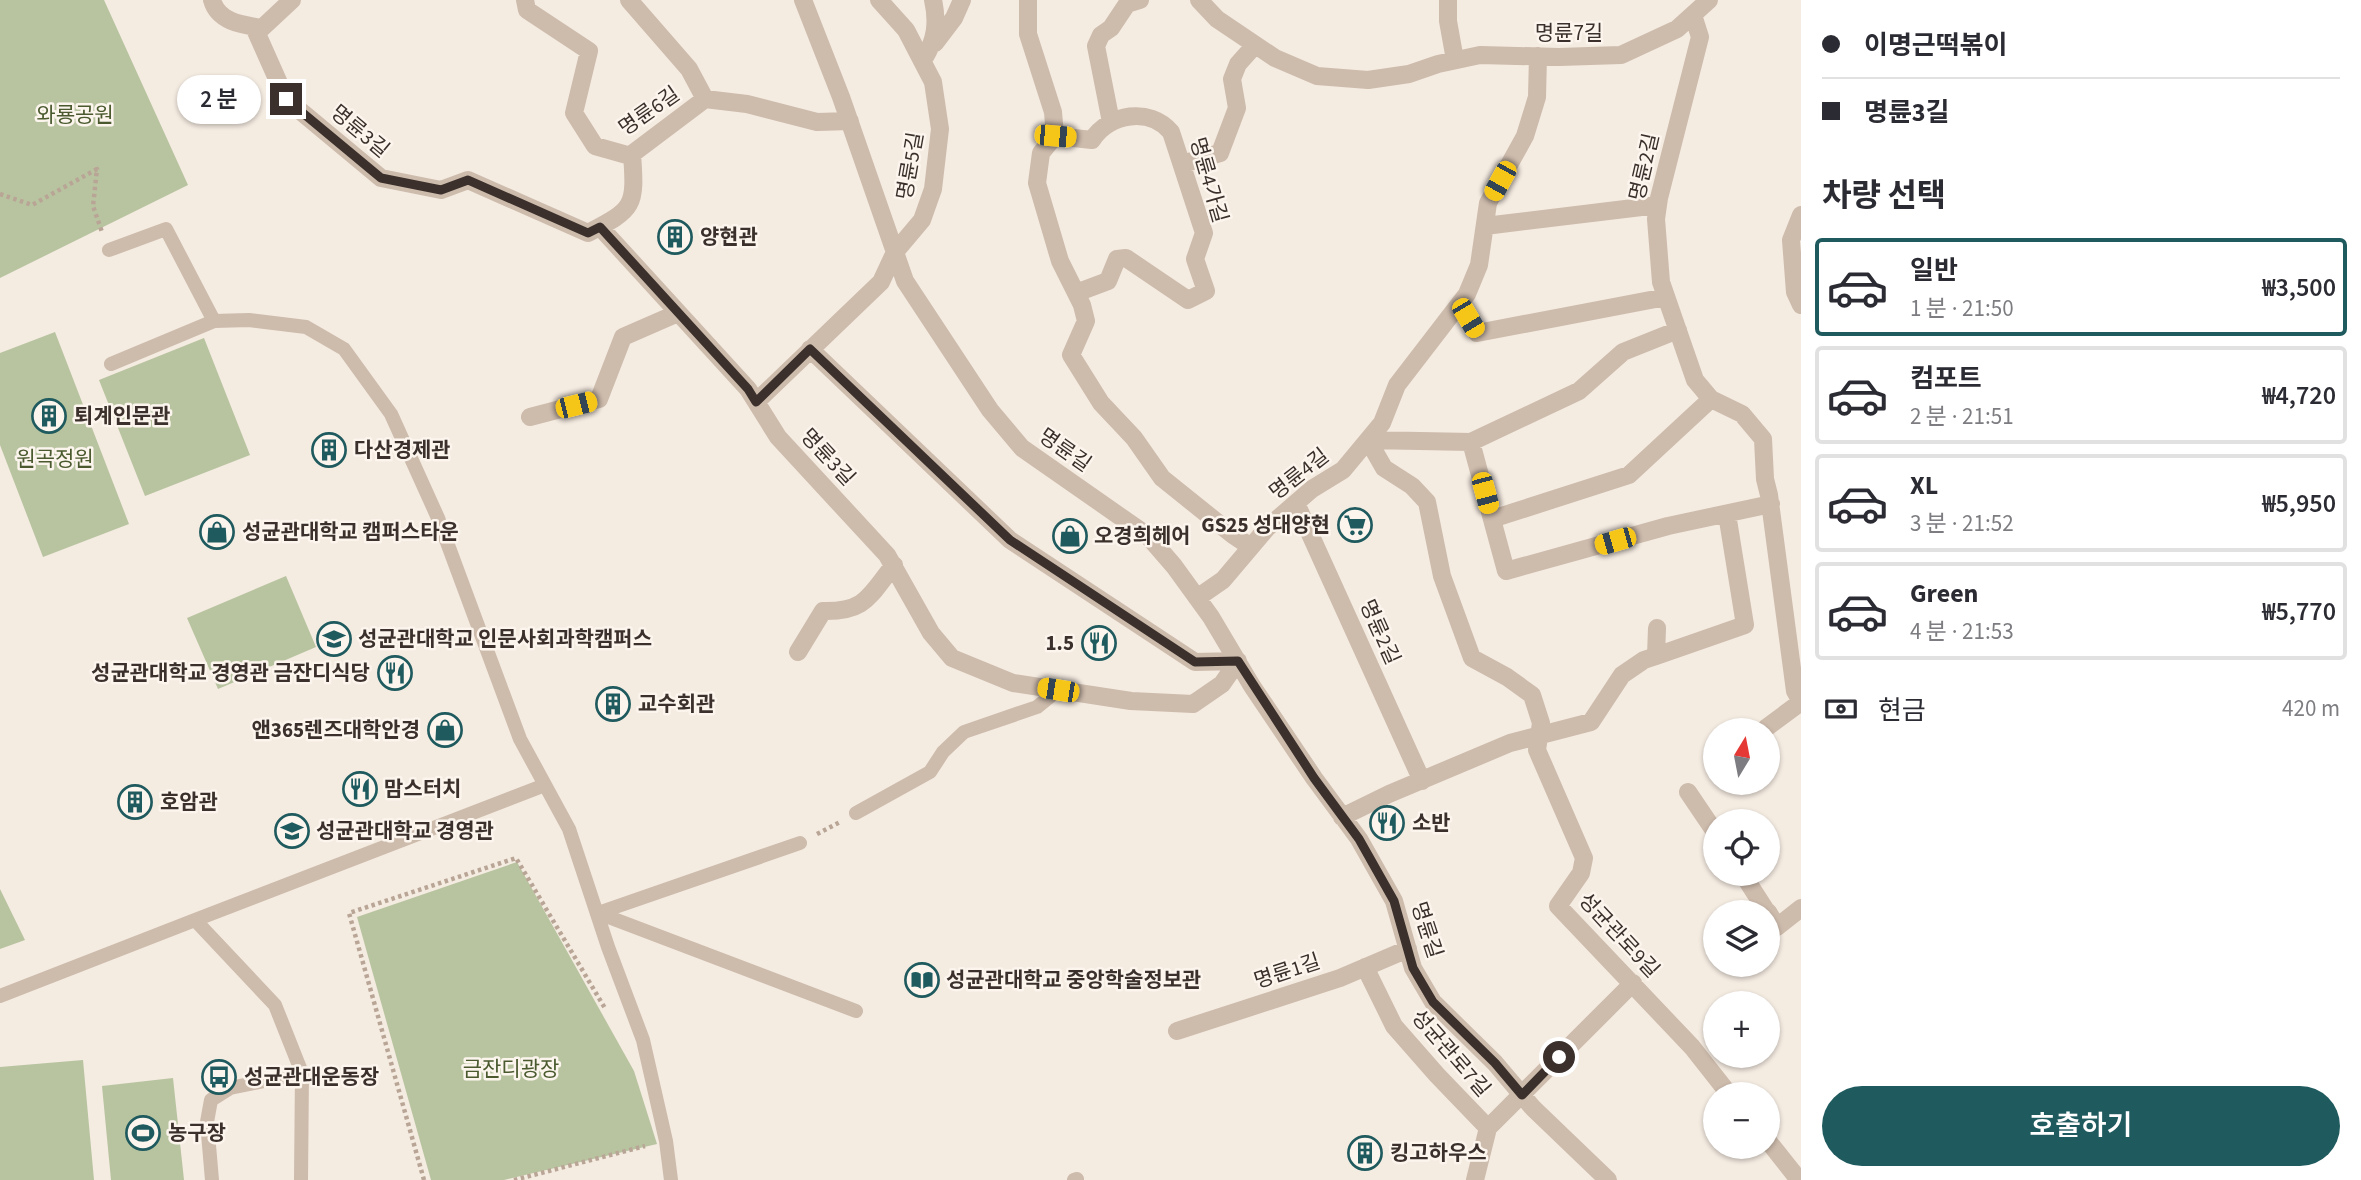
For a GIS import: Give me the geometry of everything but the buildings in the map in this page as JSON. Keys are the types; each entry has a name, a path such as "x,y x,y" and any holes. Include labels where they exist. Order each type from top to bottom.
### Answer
{"street":[{"path":"212,0 215,10 235,24 262,28 292,0"},
{"name":"명륜6길","path":"525,0 527,10 589,51 574,113 595,146 632,155 705,99 747,104 817,122 850,121"},
{"name":"명륜6길","path":"629,0 689,69 705,99"},
{"name":"명륜길","path":"803,0 850,121 905,281 990,410 1022,448 1148,536 1174,565 1306,767 1359,839 1394,901 1413,968 1433,1002 1608,1180"},
{"path":"879,0 928,53 954,18 962,0"},
{"name":"명륜5길","path":"895,252 922,220 933,189 940,130 928,53 937,17 933,0"},
{"path":"1028,0 1028,34 1054,112 1055,136 1041,153 1037,183 1060,261 1086,321 1071,355 1101,403 1134,438 1162,478 1251,547"},
{"path":"1111,122 1096,46 1101,34 1111,29 1126,4 1140,0"},
{"name":"명륜7길","path":"1199,0 1217,19 1275,58 1317,76 1368,80 1409,74 1480,55 1620,55 1677,29 1709,0"},
{"path":"1448,0 1448,21 1455,60"},
{"name":"명륜2길","path":"1693,15 1700,37 1656,219 1661,282 1695,380 1711,398 1742,415 1763,439 1765,479 1795,691 1801,702"},
{"name":"명륜3길","path":"254,27 286,99 381,178 441,190 468,180 588,233 600,227 748,389 778,437 887,555 931,632 952,658 1013,683 1131,701 1193,704 1222,684 1238,661"},
{"path":"1182,164 1220,153 1237,108 1233,79 1238,64 1255,45"},
{"name":"명륜4길","path":"1197,597 1223,580 1267,528 1312,489 1343,470 1382,423 1397,385 1467,294 1479,265 1488,203 1525,136 1536,97 1538,57"},
{"name":"명륜4가길","path":"1055,136 1092,140 1100,127 1122,117 1144,117 1163,122 1171,132 1204,233 1195,259 1206,290 1188,300 1126,257 1117,259 1108,281 1076,293"},
{"path":"600,227 623,213 635,192 632,155"},
{"path":"1485,226 1658,205"},
{"path":"1801,215 1791,240 1795,292 1801,305"},
{"path":"756,402 881,282 895,252"},
{"path":"1460,304 1477,333 1666,297"},
{"path":"530,417 599,399 624,337 678,313"},
{"path":"1368,440 1471,442 1579,391 1623,352 1678,330"},
{"path":"810,349 1010,540 1195,662 1238,661"},
{"path":"1492,519 1629,475 1711,398"},
{"name":"성균관로9길","path":"1368,440 1384,468 1412,486 1427,502 1442,576 1472,658 1507,677 1532,695 1541,723 1537,750 1584,858 1581,873 1558,906 1692,1047 1720,1082"},
{"path":"1471,442 1506,571 1668,526 1770,504"},
{"name":"명륜2길","path":"1296,503 1422,780"},
{"path":"1342,817 1510,743 1591,722 1622,675 1644,660 1745,625 1727,514"},
{"path":"798,652 823,611 840,612 862,604 894,565"},
{"path":"1656,656 1657,628"},
{"path":"1779,718 1801,702"},
{"path":"1689,792 1703,814"},
{"path":"1780,925 1801,908"},
{"name":"명륜1길","path":"1177,1031 1340,978 1408,949"},
{"name":"성균관로7길","path":"1366,967 1394,1026 1488,1128"},
{"path":"1522,1095 1633,983"},
{"name":"성균관로7길","path":"1475,1180 1488,1128 1522,1095"},
{"path":"1780,1156 1799,1180"}],"lane":[{"path":"109,250 166,229 214,321"},
{"path":"111,364 214,321 249,320 306,327 344,349 391,414 438,518 520,740 569,830 643,1040 666,1141 671,1180"},
{"path":"856,813 930,772 943,752 964,732 1037,707 1058,690"},
{"path":"0,996 545,786"},
{"path":"598,914 800,843"},
{"path":"598,914 856,1011"},
{"path":"195,920 275,1005 302,1073 301,1180"},
{"path":"212,1180 207,1122 211,1100 230,1088 302,1073"}],"path":[{"path":"0,194 32,205 97,169 93,206"},
{"path":"800,843 856,813"},
{"path":"424,1180 349,913 516,858 607,1011"},
{"path":"514,1180 666,1141"}],"green space":[{"name":"와룡공원","path":"0,0 104,0 188,185 0,278"},
{"name":"원곡정원","path":"55,332 129,524 43,557 0,445 0,353"},
{"path":"204,338 250,455 145,496 99,380"},
{"path":"286,576 316,647 218,689 187,618"},
{"name":"금잔디광장","path":"517,862 634,1071 657,1144 504,1180 431,1180 357,917"},
{"path":"0,889 25,940 0,949"},
{"path":"83,1060 94,1180 0,1180 0,1067"},
{"name":"농구장","path":"173,1078 184,1180 111,1180 102,1086"}],"place":[{"name":"양현관","path":"675,237"},
{"name":"퇴계인문관","path":"49,416"},
{"name":"다산경제관","path":"329,450"},
{"name":"GS25 성대양현","path":"1355,525"},
{"name":"성균관대학교 캠퍼스타운","path":"217,532"},
{"name":"오경희헤어","path":"1070,536"},
{"name":"성균관대학교 인문사회과학캠퍼스","path":"334,639"},
{"name":"1.5","path":"1099,643"},
{"name":"성균관대학교 경영관 금잔디식당","path":"395,673"},
{"name":"교수회관","path":"613,704"},
{"name":"앤365렌즈대학안경","path":"445,730"},
{"name":"맘스터치","path":"360,789"},
{"name":"호암관","path":"135,802"},
{"name":"소반","path":"1387,823"},
{"name":"성균관대학교 경영관","path":"292,831"},
{"name":"성균관대학교 중앙학술정보관","path":"922,980"},
{"name":"성균관대운동장","path":"219,1077"},
{"name":"농구장","path":"143,1133"},
{"name":"킹고하우스","path":"1365,1153"}],"route":[{"path":"286,99 381,178 441,190 468,180 588,233 600,227 748,389 756,402 810,349 1010,540 1195,662 1238,661 1314,778 1359,839 1394,901 1413,968 1433,1002 1495,1063 1522,1095 1559,1057"}]}
